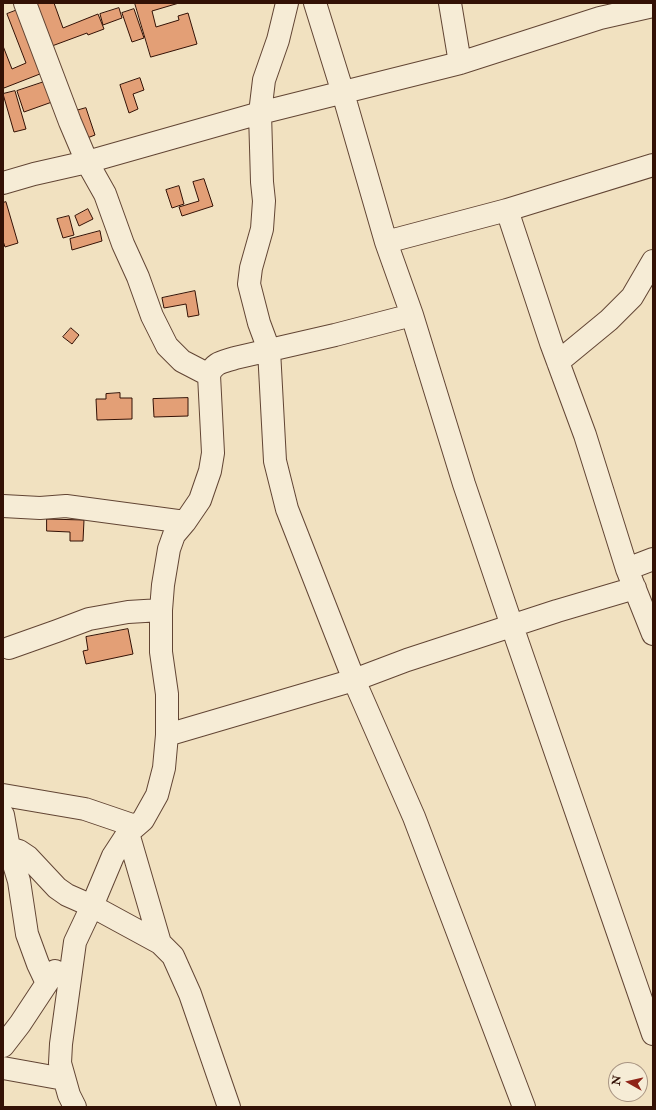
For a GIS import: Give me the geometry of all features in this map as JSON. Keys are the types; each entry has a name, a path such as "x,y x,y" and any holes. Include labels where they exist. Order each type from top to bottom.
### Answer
{"street":[{"path":"25,3 70,122 87,162 105,194 152,316 167,346 182,361 209,375"},
{"path":"287,3 278,40 264,80 260,113 264,200 262,229 251,268 249,284 259,323 269,350 275,461 287,509 354,680 414,817 524,1107"},
{"path":"315,3 386,242 412,315 464,484 653,1034"},
{"path":"450,3 460,63"},
{"path":"3,183 34,174 87,162 260,113 460,63 600,18 653,6"},
{"path":"386,242 507,210 653,165"},
{"path":"507,210 584,435 631,579 653,634"},
{"path":"558,362 609,320 632,297 653,261"},
{"path":"3,1046 20,1024 75,942 114,856 132,830 142,820 157,795 164,768 167,735 167,694 161,652 161,610 163,585 169,549 174,535 200,500 210,471 213,453 209,375 211,370 219,363 412,315"},
{"path":"3,506 40,508 66,506 185,522"},
{"path":"167,735 354,680 407,660 557,611 631,579 653,559"},
{"path":"9,648 57,632 89,619 128,612 161,610"},
{"path":"3,796 84,809 132,830"},
{"path":"3,815 6,848 20,881 27,934 47,984"},
{"path":"132,830 160,943"},
{"path":"6,848 19,851 28,857 57,888 160,943 173,956 190,994 229,1107"},
{"path":"75,942 61,1044 60,1063 64,1079 75,1107"},
{"path":"3,1068 64,1079"}],"building":[{"path":"37,3 54,3 63,28 98,14 104,29 88,35 87,33 52,46"},
{"path":"135,3 179,3 152,11 156,27 179,20 178,16 188,13 197,44 151,57"},
{"path":"119,8 122,18 103,25 100,14"},
{"path":"20,9 45,72 4,88 3,46 12,69 26,63 7,14"},
{"path":"134,9 144,38 132,42 122,13"},
{"path":"140,78 144,90 133,94 138,109 129,113 120,85"},
{"path":"44,82 52,102 24,112 17,91"},
{"path":"15,91 26,129 14,132 3,94"},
{"path":"86,108 95,135 82,140 72,112"},
{"path":"204,179 213,206 182,216 179,207 199,201 193,182"},
{"path":"179,186 184,204 172,208 166,190"},
{"path":"6,202 18,243 5,247 3,241 3,203"},
{"path":"88,209 93,219 79,226 75,216"},
{"path":"69,216 74,235 63,238 57,219"},
{"path":"100,231 102,241 72,250 70,239"},
{"path":"195,291 199,315 188,317 186,304 164,308 162,298"},
{"path":"71,328 79,335 72,344 63,337"},
{"path":"120,393 120,398 132,398 132,419 97,420 96,399 106,399 106,394"},
{"path":"188,398 188,416 154,417 153,399"},
{"path":"47,519 84,520 83,541 70,541 70,532 47,531"},
{"path":"128,629 133,654 86,664 83,651 88,650 86,637"}]}
